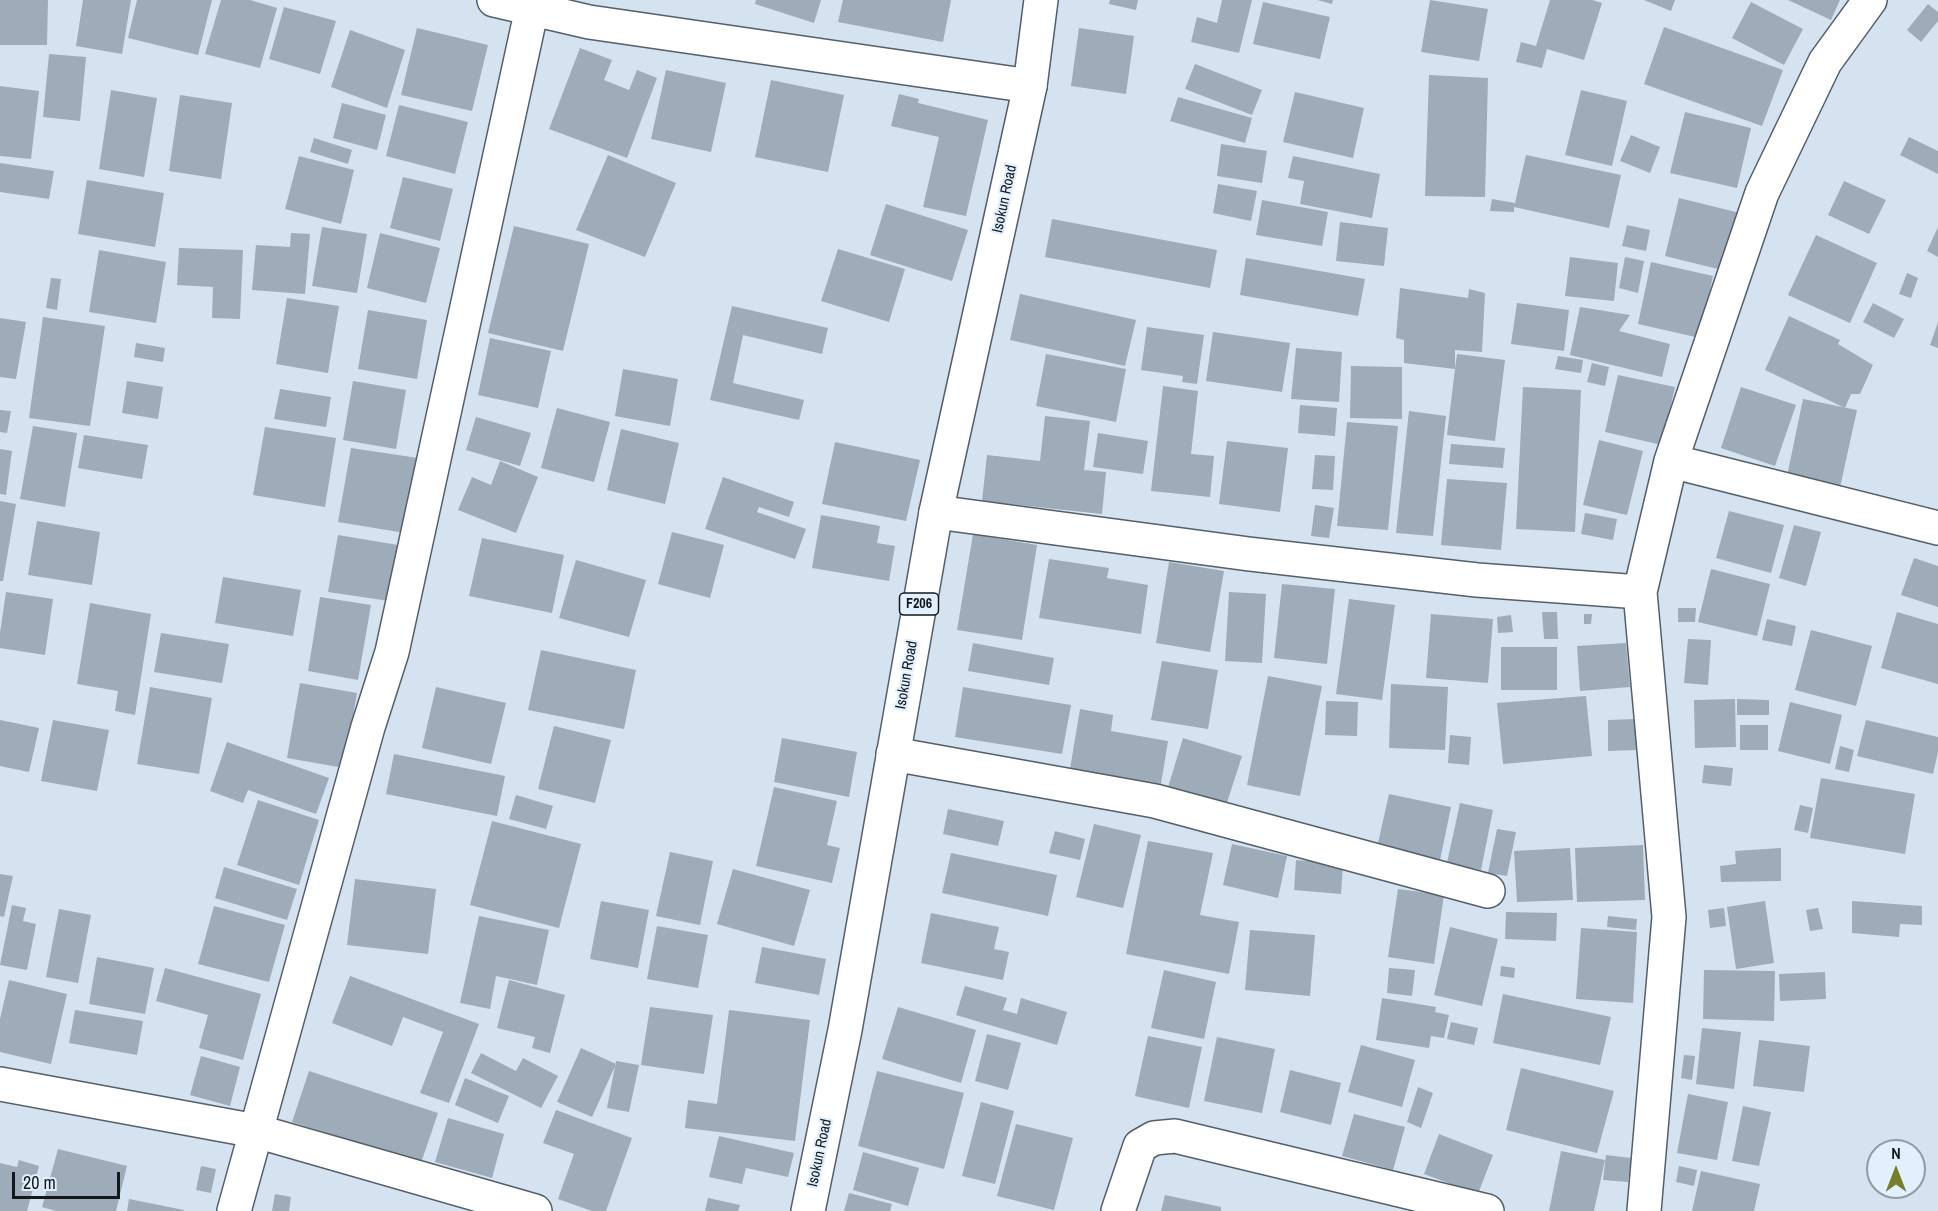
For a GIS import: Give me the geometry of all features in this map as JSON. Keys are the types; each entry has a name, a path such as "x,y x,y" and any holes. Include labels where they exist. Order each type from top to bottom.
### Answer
{"street":[{"path":"494,0 532,8 593,11 1030,86"},
{"name":"Isokun Road","path":"808,1211 845,1030 936,512 1030,86 1041,0"},
{"path":"1644,1211 1669,917 1640,592 1671,461 1762,193 1825,62 1870,0"},
{"path":"234,1211 365,739 392,652 532,8"},
{"path":"1671,461 1938,528"},
{"path":"936,512 1249,554 1454,578 1640,592"},
{"path":"893,754 1155,801 1488,891"},
{"path":"0,1084 256,1131 535,1211"},
{"path":"1118,1211 1140,1146 1154,1138 1175,1136 1487,1211"}],"building":[{"path":"0,0 48,0 47,45 0,45"},
{"path":"83,0 131,0 122,54 76,46"},
{"path":"137,0 212,0 198,55 128,38"},
{"path":"221,0 250,0 277,8 260,68 205,54"},
{"path":"756,0 821,0 814,23 755,4"},
{"path":"843,0 951,0 943,42 838,22"},
{"path":"1110,0 1138,0 1136,10 1109,4"},
{"path":"1222,0 1252,0 1239,53 1191,42 1197,17 1217,23"},
{"path":"1317,0 1333,0 1332,4"},
{"path":"1430,0 1488,9 1479,61 1421,52"},
{"path":"1550,0 1592,0 1602,3 1584,60 1547,49 1542,68 1516,62 1521,42 1536,46"},
{"path":"1644,0 1675,0 1671,11"},
{"path":"1788,0 1840,0 1831,20"},
{"path":"1263,2 1330,17 1320,59 1253,44"},
{"path":"1751,2 1803,29 1784,65 1732,38"},
{"path":"1928,4 1938,12 1938,21 1921,42 1907,30"},
{"path":"284,7 336,21 320,74 269,59"},
{"path":"1664,27 1783,70 1762,126 1644,84"},
{"path":"417,28 488,45 472,111 401,95"},
{"path":"1079,28 1134,36 1126,94 1071,86"},
{"path":"350,30 405,50 387,108 331,87"},
{"path":"580,48 612,60 604,80 629,90 637,70 657,78 627,158 549,129"},
{"path":"49,54 86,57 80,121 43,117"},
{"path":"1195,64 1262,90 1252,115 1185,89"},
{"path":"666,70 726,83 711,152 651,139"},
{"path":"1429,75 1488,78 1485,197 1425,196"},
{"path":"771,80 844,95 828,172 755,157"},
{"path":"0,86 39,91 31,159 0,156"},
{"path":"111,90 157,98 144,177 99,169"},
{"path":"1581,90 1627,101 1612,166 1565,155"},
{"path":"1295,92 1364,108 1353,158 1283,142"},
{"path":"899,94 919,99 918,103 988,120 966,216 923,207 939,137 891,126"},
{"path":"180,95 232,103 221,179 169,171"},
{"path":"1178,97 1252,118 1245,143 1170,121"},
{"path":"342,103 386,115 377,150 333,138"},
{"path":"399,105 468,122 455,174 386,156"},
{"path":"1685,112 1751,128 1737,188 1670,173"},
{"path":"1631,135 1660,147 1650,173 1620,161"},
{"path":"1909,137 1938,151 1938,174 1900,155"},
{"path":"314,138 352,150 348,164 310,152"},
{"path":"1221,144 1267,151 1262,183 1217,176"},
{"path":"608,155 676,183 645,257 576,230"},
{"path":"1526,155 1621,175 1609,228 1514,207 1514,212 1490,211 1492,199 1515,203"},
{"path":"299,156 354,170 341,224 285,209"},
{"path":"1293,156 1380,174 1372,218 1300,204 1304,181 1288,178"},
{"path":"0,163 54,171 49,199 0,192"},
{"path":"403,177 453,189 440,241 390,228"},
{"path":"87,180 164,193 155,247 78,234"},
{"path":"1844,181 1886,200 1869,234 1828,215"},
{"path":"1218,184 1257,191 1251,221 1213,213"},
{"path":"1679,198 1740,213 1726,271 1665,256"},
{"path":"1262,200 1328,212 1322,246 1256,235"},
{"path":"886,204 968,230 952,281 870,255"},
{"path":"1052,219 1217,250 1210,288 1045,257"},
{"path":"1340,222 1388,228 1384,266 1336,261"},
{"path":"1627,225 1650,230 1646,251 1622,246"},
{"path":"514,226 589,244 563,351 488,333"},
{"path":"322,227 367,234 357,293 312,286"},
{"path":"1938,227 1938,257 1927,251"},
{"path":"291,233 310,234 305,294 252,290 256,245 290,247"},
{"path":"380,233 440,248 426,303 367,288"},
{"path":"1816,235 1877,263 1850,323 1788,295"},
{"path":"179,248 243,250 240,319 212,318 213,287 177,285"},
{"path":"838,249 905,269 889,322 821,301"},
{"path":"99,250 166,262 156,323 89,312"},
{"path":"1570,257 1618,263 1614,301 1565,296"},
{"path":"1625,257 1644,261 1638,293 1619,288"},
{"path":"1246,258 1365,279 1358,316 1240,295"},
{"path":"1651,262 1713,276 1700,338 1638,324"},
{"path":"1907,273 1918,278 1911,298 1899,294"},
{"path":"51,278 61,279 57,310 46,308"},
{"path":"1400,288 1468,298 1469,289 1485,293 1482,352 1455,350 1455,369 1404,363 1404,340 1396,338"},
{"path":"1020,294 1136,320 1125,366 1010,340"},
{"path":"287,298 339,306 328,373 276,364"},
{"path":"1517,303 1569,310 1564,351 1511,344"},
{"path":"1873,303 1904,319 1894,338 1863,322"},
{"path":"732,306 828,328 822,354 743,335 733,383 804,400 799,420 710,400"},
{"path":"1580,307 1630,315 1619,331 1670,344 1662,377 1570,355"},
{"path":"368,310 427,320 417,379 358,369"},
{"path":"1789,316 1840,340 1838,344 1873,365 1860,394 1851,394 1845,408 1765,370"},
{"path":"43,317 105,326 90,426 29,418"},
{"path":"0,318 26,322 16,379 0,377"},
{"path":"1938,322 1938,348 1930,345"},
{"path":"1147,327 1204,335 1197,384 1182,382 1183,376 1141,370"},
{"path":"1213,332 1290,343 1282,392 1206,381"},
{"path":"490,338 551,351 538,408 478,395"},
{"path":"136,343 165,348 163,362 134,357"},
{"path":"1296,348 1342,352 1339,402 1291,399"},
{"path":"1046,354 1126,369 1116,422 1036,406"},
{"path":"1457,354 1505,360 1495,441 1447,435"},
{"path":"1558,356 1583,360 1581,373 1555,369"},
{"path":"1592,363 1609,367 1605,386 1587,382"},
{"path":"1351,366 1402,367 1402,419 1350,418"},
{"path":"623,369 678,379 670,426 615,416"},
{"path":"1618,375 1675,387 1662,445 1605,432"},
{"path":"127,381 163,387 158,419 122,413"},
{"path":"353,381 406,390 396,449 343,440"},
{"path":"1163,386 1198,391 1191,454 1214,456 1210,497 1151,491"},
{"path":"1523,387 1581,390 1575,532 1516,529"},
{"path":"1741,387 1796,405 1775,466 1721,448"},
{"path":"280,389 331,397 326,427 274,419"},
{"path":"1803,399 1857,410 1839,492 1786,481"},
{"path":"1300,405 1337,408 1335,436 1298,433"},
{"path":"557,408 610,422 594,482 541,468"},
{"path":"0,410 11,411 7,433 0,432"},
{"path":"1409,411 1446,416 1433,536 1396,533"},
{"path":"1045,416 1090,421 1084,470 1106,472 1102,514 982,501 987,455 1040,461"},
{"path":"476,417 531,433 520,466 466,450"},
{"path":"1347,422 1398,426 1388,530 1337,526"},
{"path":"33,426 77,433 65,507 20,499"},
{"path":"265,427 336,438 325,507 253,495"},
{"path":"621,429 679,443 665,504 607,490"},
{"path":"1098,433 1148,441 1143,474 1093,467"},
{"path":"84,435 148,445 142,479 78,468"},
{"path":"1599,440 1643,451 1627,515 1583,505"},
{"path":"1227,441 1288,448 1280,512 1219,504"},
{"path":"835,442 920,460 906,521 822,504"},
{"path":"1451,444 1505,448 1503,468 1449,464"},
{"path":"351,448 418,458 405,533 338,522"},
{"path":"0,449 12,451 6,495 0,494"},
{"path":"1315,455 1335,456 1333,490 1312,489"},
{"path":"500,461 538,477 516,533 458,510 472,477 491,485"},
{"path":"723,477 794,502 789,517 759,507 757,512 806,529 795,559 705,529"},
{"path":"1447,479 1507,483 1501,550 1441,545"},
{"path":"0,501 16,504 3,581 0,581"},
{"path":"1315,505 1334,508 1329,538 1311,536"},
{"path":"1729,511 1784,525 1771,573 1716,558"},
{"path":"1585,513 1617,519 1613,540 1581,534"},
{"path":"821,515 880,526 877,543 895,546 889,581 812,568"},
{"path":"37,521 100,532 92,585 28,575"},
{"path":"1794,525 1821,532 1806,586 1779,578"},
{"path":"672,532 724,545 710,598 658,584"},
{"path":"973,534 1037,545 1022,640 957,630"},
{"path":"338,535 398,545 389,601 328,592"},
{"path":"482,538 564,555 552,613 469,596"},
{"path":"1914,558 1938,566 1938,607 1901,595"},
{"path":"1049,559 1109,568 1107,578 1148,585 1141,634 1039,618"},
{"path":"576,560 646,580 629,637 559,618"},
{"path":"1169,562 1224,571 1210,652 1156,643"},
{"path":"1711,569 1770,584 1757,636 1698,622"},
{"path":"223,577 301,590 293,636 215,623"},
{"path":"1282,584 1335,589 1327,664 1274,658"},
{"path":"6,592 53,599 45,655 0,648"},
{"path":"1229,592 1266,594 1262,663 1225,661"},
{"path":"320,597 371,605 358,680 308,671"},
{"path":"1349,599 1395,605 1382,700 1336,694"},
{"path":"90,603 151,614 135,715 115,711 118,691 77,684"},
{"path":"1678,608 1696,608 1695,622 1678,622"},
{"path":"1542,612 1557,612 1558,639 1544,639"},
{"path":"1897,612 1938,624 1938,684 1881,668"},
{"path":"1431,614 1493,619 1488,683 1426,678"},
{"path":"1584,614 1592,614 1591,624 1584,624"},
{"path":"1511,615 1513,632 1498,633 1497,617"},
{"path":"1767,619 1796,626 1792,646 1762,640"},
{"path":"1811,630 1872,646 1856,706 1795,690"},
{"path":"161,633 229,644 222,683 154,672"},
{"path":"1688,639 1711,640 1708,685 1684,683"},
{"path":"973,643 1054,658 1049,685 968,671"},
{"path":"1626,643 1630,687 1580,691 1577,646"},
{"path":"1501,647 1557,647 1557,690 1501,690"},
{"path":"541,650 636,670 624,729 528,710"},
{"path":"1162,661 1218,670 1208,729 1151,720"},
{"path":"1268,676 1322,686 1300,796 1247,785"},
{"path":"300,683 357,693 344,768 287,758"},
{"path":"1391,684 1448,687 1445,750 1389,748"},
{"path":"150,687 212,698 199,774 137,764"},
{"path":"436,687 506,703 491,764 422,748"},
{"path":"963,687 1071,705 1062,754 955,737"},
{"path":"1586,696 1592,756 1503,764 1497,703"},
{"path":"1735,699 1736,747 1695,748 1694,700"},
{"path":"1737,699 1769,700 1769,715 1737,715"},
{"path":"1326,701 1358,702 1357,736 1325,735"},
{"path":"1790,702 1842,715 1830,764 1778,751"},
{"path":"1080,709 1113,715 1111,731 1168,741 1161,784 1070,769"},
{"path":"1636,719 1637,750 1608,751 1608,720"},
{"path":"0,720 39,728 29,772 0,766"},
{"path":"53,720 109,730 97,791 41,781"},
{"path":"1866,720 1938,737 1938,752 1933,774 1857,756"},
{"path":"1740,725 1768,725 1768,750 1740,750"},
{"path":"554,726 611,740 595,803 538,789"},
{"path":"1450,735 1471,737 1469,765 1448,763"},
{"path":"782,738 857,752 849,797 774,782"},
{"path":"1183,738 1242,756 1224,812 1166,794"},
{"path":"227,742 329,778 316,814 248,790 243,803 210,791"},
{"path":"1840,746 1854,750 1849,772 1835,769"},
{"path":"394,754 505,776 497,816 386,794"},
{"path":"1704,765 1733,768 1731,786 1702,783"},
{"path":"1821,778 1915,794 1905,854 1810,838"},
{"path":"774,787 837,801 827,845 840,848 832,883 756,866"},
{"path":"1389,794 1451,807 1439,865 1376,852"},
{"path":"516,795 553,806 546,829 509,819"},
{"path":"258,800 319,820 299,885 237,865"},
{"path":"1460,803 1493,810 1481,870 1447,863"},
{"path":"1800,805 1813,808 1808,833 1794,830"},
{"path":"948,809 1004,821 998,846 943,834"},
{"path":"492,821 581,844 559,928 470,905"},
{"path":"1094,824 1141,835 1123,908 1076,897"},
{"path":"1497,829 1516,832 1507,876 1488,873"},
{"path":"1055,831 1085,839 1080,860 1049,853"},
{"path":"1148,841 1213,853 1200,915 1239,922 1229,974 1126,954"},
{"path":"1232,844 1287,856 1278,898 1223,885"},
{"path":"1643,845 1645,900 1577,902 1575,848"},
{"path":"1570,848 1573,900 1517,902 1514,851"},
{"path":"1781,848 1781,881 1721,882 1720,866 1736,864 1735,851"},
{"path":"670,852 713,861 700,925 656,916"},
{"path":"951,853 1057,875 1048,916 942,893"},
{"path":"1296,860 1343,864 1341,894 1294,890"},
{"path":"224,867 297,889 287,920 215,898"},
{"path":"733,869 810,890 794,946 717,924"},
{"path":"0,874 13,876 4,917 0,916"},
{"path":"355,879 436,889 428,954 347,945"},
{"path":"1398,889 1444,895 1434,964 1388,957"},
{"path":"601,901 649,910 638,968 590,959"},
{"path":"1765,901 1774,963 1736,969 1727,907"},
{"path":"1852,901 1922,906 1922,925 1900,924 1899,937 1852,933"},
{"path":"12,905 26,908 23,921 36,924 27,970 0,965"},
{"path":"214,906 285,925 269,982 198,964"},
{"path":"1724,908 1726,926 1710,928 1708,910"},
{"path":"1818,908 1823,929 1810,931 1806,910"},
{"path":"59,909 91,915 78,983 46,977"},
{"path":"1506,912 1557,913 1556,941 1505,939"},
{"path":"931,913 999,927 994,949 1009,952 1003,980 921,963"},
{"path":"479,916 549,930 537,985 496,976 490,1009 460,1003"},
{"path":"1608,916 1637,919 1636,930 1607,927"},
{"path":"657,926 708,935 698,988 647,979"},
{"path":"1450,927 1498,939 1482,1006 1434,995"},
{"path":"1581,928 1637,932 1633,1003 1576,999"},
{"path":"1250,930 1315,935 1310,996 1245,990"},
{"path":"762,947 826,959 819,995 755,983"},
{"path":"97,957 154,968 145,1014 89,1004"},
{"path":"1501,966 1515,968 1514,978 1500,976"},
{"path":"165,968 261,994 243,1060 199,1048 208,1015 156,1001"},
{"path":"1389,968 1415,970 1412,996 1387,993"},
{"path":"1164,970 1216,982 1204,1039 1151,1028"},
{"path":"1704,970 1775,971 1774,1021 1703,1019"},
{"path":"1825,972 1826,999 1780,1001 1779,974"},
{"path":"350,976 479,1024 449,1103 420,1093 443,1032 403,1017 392,1046 332,1023"},
{"path":"9,980 67,994 51,1064 0,1052 0,1019"},
{"path":"509,980 565,995 550,1053 532,1048 535,1037 497,1028"},
{"path":"965,986 1007,998 1003,1010 1017,1014 1021,998 1067,1012 1057,1045 956,1015"},
{"path":"1503,994 1611,1017 1600,1065 1493,1043"},
{"path":"1382,998 1436,1007 1435,1012 1449,1015 1444,1038 1431,1036 1429,1048 1376,1040"},
{"path":"650,1007 713,1015 704,1074 641,1065"},
{"path":"898,1007 976,1030 961,1083 882,1059"},
{"path":"75,1010 143,1021 137,1055 69,1043"},
{"path":"729,1010 810,1020 795,1141 685,1128 688,1100 717,1104"},
{"path":"1451,1022 1478,1028 1474,1045 1447,1039"},
{"path":"1702,1028 1741,1032 1734,1089 1696,1084"},
{"path":"987,1034 1021,1043 1008,1090 975,1081"},
{"path":"1148,1036 1202,1047 1189,1108 1135,1096"},
{"path":"1217,1037 1275,1049 1262,1113 1204,1101"},
{"path":"1759,1040 1810,1046 1804,1092 1753,1086"},
{"path":"1361,1045 1415,1060 1402,1107 1348,1092"},
{"path":"581,1048 616,1064 592,1117 557,1102"},
{"path":"481,1053 516,1071 523,1058 558,1076 541,1108 471,1073"},
{"path":"1684,1055 1695,1056 1692,1080 1681,1078"},
{"path":"201,1056 240,1067 230,1106 190,1095"},
{"path":"616,1061 639,1065 629,1112 607,1108"},
{"path":"1521,1068 1614,1091 1597,1153 1506,1130"},
{"path":"1290,1070 1341,1083 1331,1125 1280,1112"},
{"path":"309,1071 438,1113 421,1163 292,1122"},
{"path":"877,1071 964,1093 944,1169 858,1146"},
{"path":"465,1078 509,1096 498,1123 455,1105"},
{"path":"1418,1087 1433,1093 1421,1128 1407,1122"},
{"path":"1688,1094 1728,1102 1717,1160 1677,1153"},
{"path":"981,1102 1014,1111 995,1184 962,1176"},
{"path":"1743,1106 1771,1112 1759,1166 1732,1161"},
{"path":"556,1110 632,1138 606,1211 592,1211 558,1199 574,1154 543,1143"},
{"path":"1354,1114 1405,1127 1393,1170 1342,1156"},
{"path":"448,1118 504,1134 492,1178 435,1162"},
{"path":"1016,1124 1073,1138 1054,1210 997,1196"},
{"path":"1439,1134 1493,1155 1478,1194 1424,1174"},
{"path":"719,1136 794,1153 788,1177 746,1168 742,1184 709,1177"},
{"path":"58,1149 127,1166 116,1211 56,1211 42,1207"},
{"path":"1561,1151 1605,1160 1594,1211 1549,1211"},
{"path":"863,1152 919,1168 908,1206 853,1190"},
{"path":"1606,1155 1631,1158 1628,1182 1603,1180"},
{"path":"19,1160 39,1166 27,1211 0,1211 0,1163 17,1167"},
{"path":"201,1166 216,1169 211,1193 196,1190"},
{"path":"1679,1166 1697,1170 1694,1186 1676,1182"},
{"path":"1701,1171 1760,1184 1754,1211 1692,1211"},
{"path":"849,1193 892,1204 890,1211 844,1211"},
{"path":"275,1194 291,1197 289,1211 272,1211"},
{"path":"1165,1195 1221,1207 1221,1211 1161,1211"},
{"path":"708,1198 740,1205 738,1211 705,1211"},
{"path":"129,1199 184,1210 184,1211 127,1211"}]}
